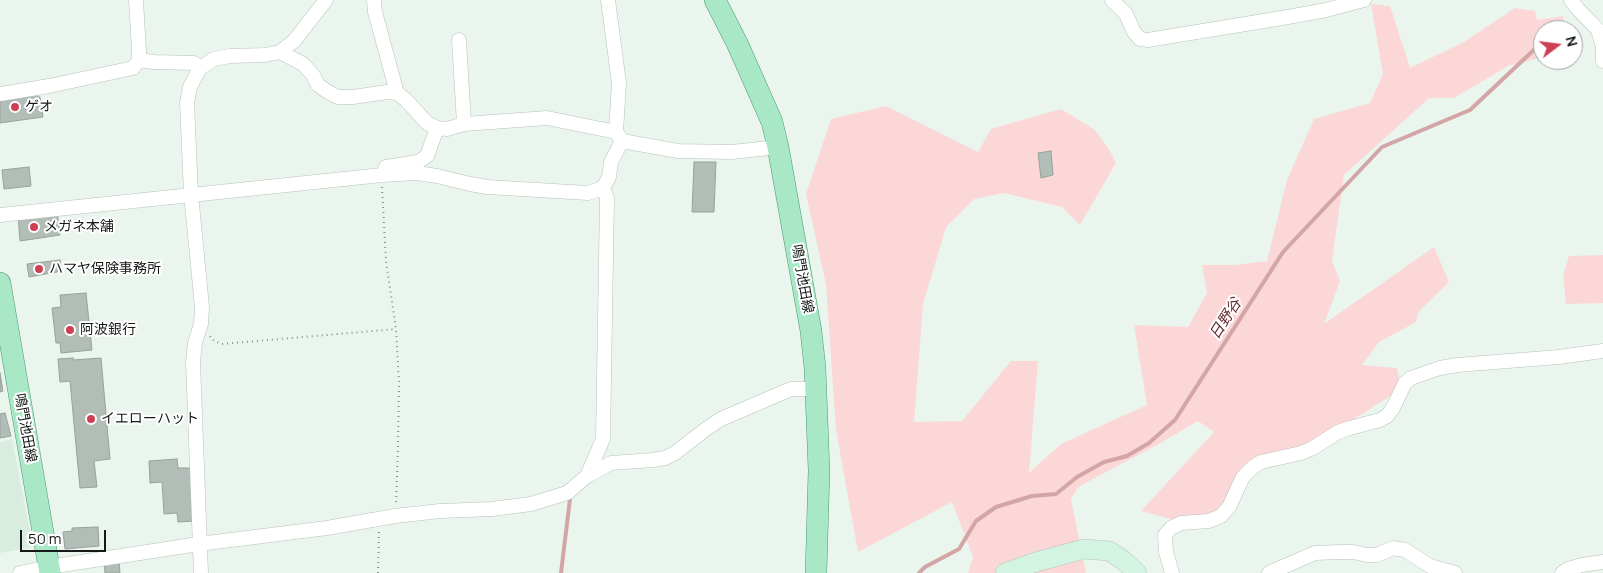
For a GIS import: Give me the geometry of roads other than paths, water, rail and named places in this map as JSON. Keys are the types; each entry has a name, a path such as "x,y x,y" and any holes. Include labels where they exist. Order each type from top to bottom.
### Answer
{"main road":[{"name":"鳴門池田線","path":"715,0 772,122 811,330 816,389 819,471 816,573"},
{"name":"鳴門池田線","path":"0,284 50,570"}],"street":[{"path":"0,94 49,86 133,68 139,60 136,0"},
{"path":"201,573 193,362 195,343 201,324 202,307 191,194 187,104 190,87 200,68 214,59 280,52 294,41 326,0"},
{"path":"374,0 375,12 396,93"},
{"path":"0,215 382,175 417,174 437,176 487,187 588,193 603,188 609,177 611,162 619,136 619,83 608,0"},
{"path":"1112,0 1126,14 1134,32 1140,39 1148,40 1297,15 1364,0"},
{"path":"1571,0 1600,30 1603,61"},
{"path":"459,40 464,124"},
{"path":"280,52 303,64 318,85 338,97 353,97 387,92 396,93 406,100 427,123 437,128 447,129 464,124 546,118 587,125 619,136 678,151 732,152 778,147"},
{"path":"139,60 194,62 200,68"},
{"path":"382,175 386,167 418,162 427,156 437,128"},
{"path":"587,476 603,439 607,198 603,188"},
{"path":"1172,573 1166,552 1165,536 1171,528 1182,523 1209,521 1221,516 1229,507 1243,477 1253,466 1261,462 1313,448 1338,432 1380,420 1387,416 1393,408 1405,382 1411,378 1440,368 1457,365 1559,357 1603,351"},
{"path":"20,573 50,570 199,544 327,528 396,516 440,511 492,509 531,504 567,493 587,476 611,463 665,458 721,420 791,389 816,389"},
{"path":"1269,573 1315,554 1353,552 1367,555 1377,554 1393,548 1404,550 1430,566 1454,573"},
{"path":"1005,573 1036,562 1084,549 1109,551 1123,560 1137,573"},
{"path":"1562,573 1582,565 1603,562"}],"waterway":[{"name":"日野谷","path":"919,573 925,567 959,549 976,521 996,507 1032,496 1056,494 1077,477 1104,462 1127,456 1149,443 1175,420 1283,252 1382,147 1470,110 1533,51"},
{"path":"561,573 570,499"}],"place":[{"name":"ゲオ","path":"15,107"},
{"name":"メガネ本舗","path":"34,227"},
{"name":"ハマヤ保険事務所","path":"39,269"},
{"name":"阿波銀行","path":"70,330"},
{"name":"イエローハット","path":"91,419"}]}
